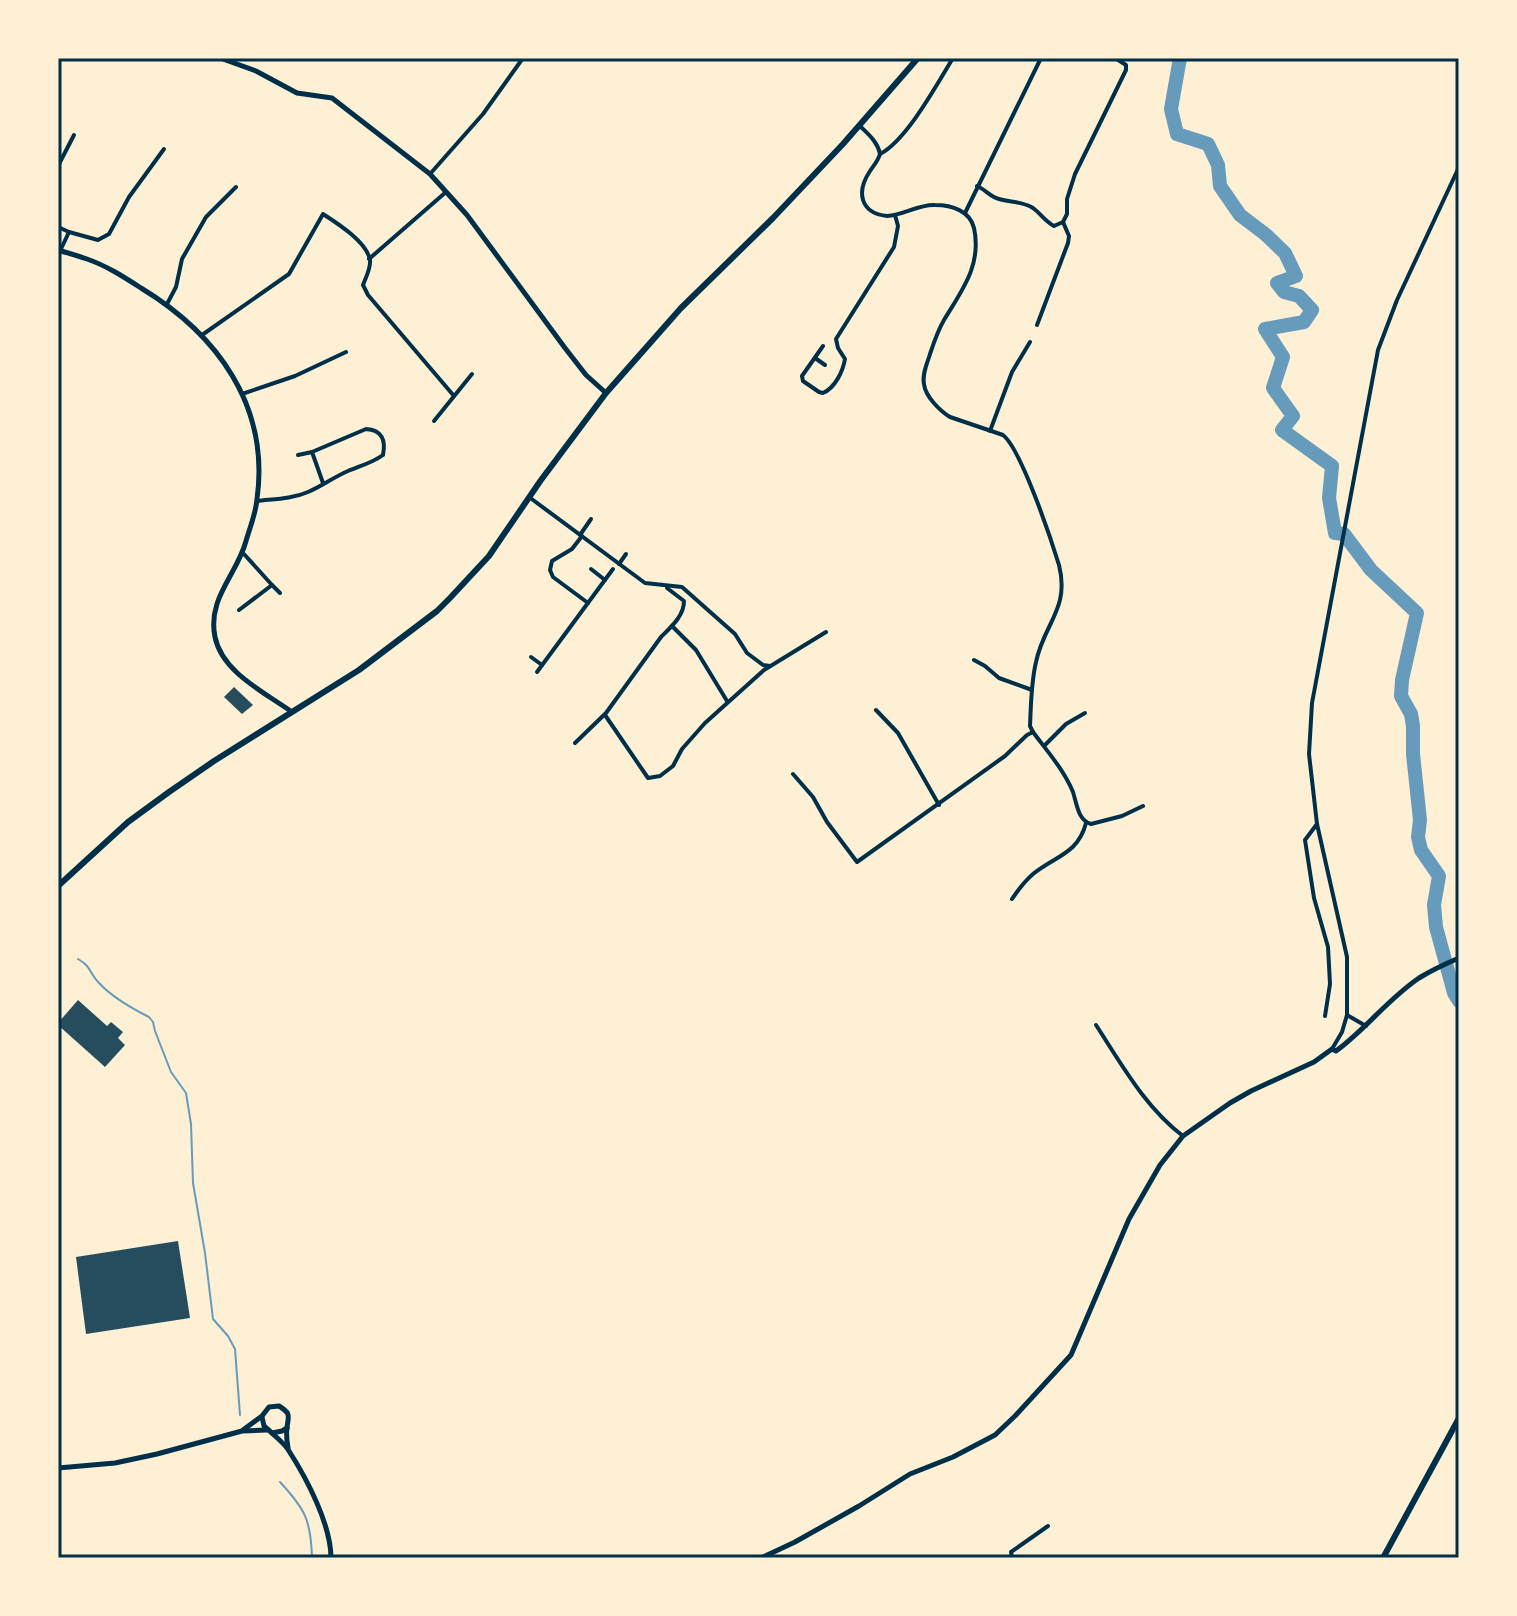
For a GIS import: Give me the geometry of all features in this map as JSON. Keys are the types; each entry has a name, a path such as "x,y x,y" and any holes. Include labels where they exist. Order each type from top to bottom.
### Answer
{"main road":[{"path":"58,886 128,822 169,792 359,670 437,611 489,556 606,393 681,308 773,218 860,126 918,58"},
{"path":"1383,1558 1459,1418"}],"street":[{"path":"220,58 267,76 297,93 332,98 430,174 467,215 586,375 606,393"},
{"path":"430,174 483,114 523,58"},
{"path":"880,154 894,144 909,125 953,58"},
{"path":"965,213 1041,58"},
{"path":"977,186 994,197 1029,206 1049,224 1054,226 1063,222 1075,174 1126,70 1126,65 1115,58"},
{"path":"860,126 879,148 880,154 865,180 862,196 864,204 873,213 895,215 933,204 965,213 973,223 977,244 975,260 936,336 923,383 928,395 950,417 1003,435 1009,440 1019,458 1059,565 1062,589 1058,611 1041,642 1036,662 1030,726 1064,775 1081,819 1086,823 1122,816 1143,806"},
{"path":"58,166 74,135"},
{"path":"58,227 98,240 109,234 129,197 164,149"},
{"path":"761,1558 859,1506 910,1474 953,1457 995,1435 1071,1355 1129,1219 1160,1165 1183,1136 1251,1091 1314,1062 1332,1049 1342,1032 1347,1015 1347,957 1317,824 1309,754 1312,703 1378,350 1397,300 1459,167"},
{"path":"167,304 176,287 182,259 206,217 236,187"},
{"path":"369,259 447,192"},
{"path":"202,335 289,274 323,214 342,225 367,252 371,263 363,285 368,295 454,396"},
{"path":"823,346 802,376 803,381 823,393 831,388 845,364 836,339 894,247 898,226 895,215"},
{"path":"1037,325 1068,243 1068,229 1063,222"},
{"path":"69,232 59,251 114,271 167,304 202,335 228,368 242,394 257,444 257,501 243,553 217,600 213,620 215,638 221,654 232,669 292,712"},
{"path":"990,431 1012,372 1030,342"},
{"path":"242,394 295,376 346,352"},
{"path":"815,358 825,365"},
{"path":"434,421 472,374"},
{"path":"257,501 291,498 309,492 351,470 372,463 383,455 385,446 382,435 366,429 298,455"},
{"path":"312,452 323,483"},
{"path":"529,497 645,583 682,587 735,634 747,653 763,665 770,666"},
{"path":"588,603 553,577 550,570 552,561 572,549 591,519"},
{"path":"243,553 280,593"},
{"path":"619,564 626,554"},
{"path":"591,569 605,580"},
{"path":"537,672 613,569"},
{"path":"239,610 272,585"},
{"path":"575,743 605,715 683,611 684,601 661,585"},
{"path":"672,626 696,650 727,701"},
{"path":"605,715 648,778 660,776 673,766 682,749 727,701 770,666 826,632"},
{"path":"531,657 542,665"},
{"path":"974,660 999,678 1032,690"},
{"path":"876,710 898,733 939,805"},
{"path":"1043,746 1066,724 1085,713"},
{"path":"793,774 813,797 827,822 857,862 939,805 1033,732"},
{"path":"1012,899 1032,875 1078,843 1086,823"},
{"path":"1317,824 1305,840 1314,898 1328,947 1330,984 1325,1016"},
{"path":"1332,1049 1336,1051 1354,1038 1409,986 1440,965 1459,958"},
{"path":"1347,1015 1366,1026"},
{"path":"1096,1025 1137,1089 1165,1122 1183,1136"},
{"path":"242,1431 269,1407 279,1406 288,1412 288,1448"},
{"path":"262,1416 270,1432 288,1448 309,1488 325,1525 331,1558"},
{"path":"58,1468 133,1460 242,1431 270,1432 287,1428"},
{"path":"1012,1558 1011,1552 1048,1526"}],"building":[{"path":"234,687 253,705 242,714 224,697"},
{"path":"78,1000 107,1026 111,1022 123,1032 118,1038 125,1045 105,1067 58,1025"},
{"path":"178,1241 190,1318 86,1334 76,1257"}],"waterway":[{"path":"1180,58 1171,109 1177,134 1208,144 1218,165 1220,186 1240,215 1285,253 1296,276 1277,283 1284,292 1299,296 1312,310 1304,322 1265,329 1283,357 1273,388 1293,416 1282,430 1332,466 1329,498 1335,533 1344,534 1371,570 1417,613 1401,696 1411,714 1413,726 1420,820 1418,837 1421,850 1439,876 1434,905 1436,927 1454,993 1459,1001"},
{"path":"78,959 110,993 149,1017 171,1072 186,1093 191,1124 193,1183 213,1319 235,1349 240,1415"},
{"path":"280,1482 305,1516 312,1558"}]}
